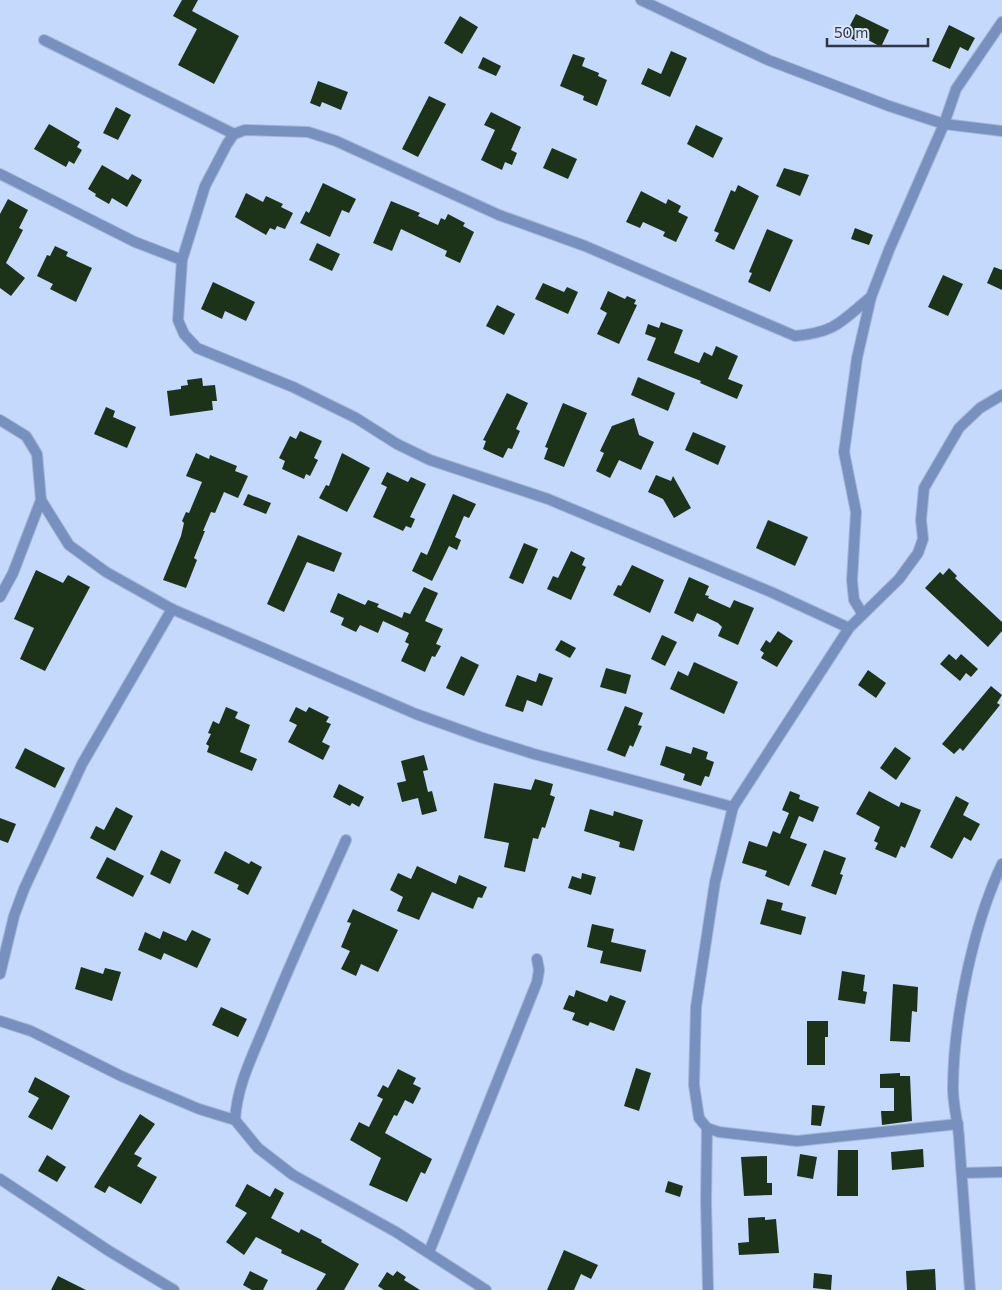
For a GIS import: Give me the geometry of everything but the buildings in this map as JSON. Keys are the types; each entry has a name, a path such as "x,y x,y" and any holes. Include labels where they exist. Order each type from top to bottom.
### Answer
{"street":[{"path":"641,0 768,60 944,124 1002,131"},
{"path":"862,613 854,600 852,580 856,512 844,452 857,358 872,297 889,250 944,124 956,89 1002,22"},
{"path":"44,40 234,134"},
{"path":"849,628 771,592 548,499 430,460 397,444 356,418 293,387 198,348 184,334 178,320 182,260 205,186 218,159 234,134 245,130 308,132 336,141 499,215 585,246 796,336 816,334 837,326 872,297"},
{"path":"0,174 136,242 182,260"},
{"path":"958,1124 797,1141 719,1132 707,1128 699,1118 694,1085 696,1007 715,882 733,807 849,628 862,613 899,579 918,553 923,539 921,520 924,488 959,428 980,408 1002,395"},
{"path":"0,420 26,436 37,454 41,500 69,546 86,560 172,608 416,714 480,737 534,754 733,807"},
{"path":"0,597 12,573 41,500"},
{"path":"0,974 14,916 24,888 82,764 172,608"},
{"path":"236,1120 236,1099 242,1081 283,980 346,840"},
{"path":"970,1290 958,1124 953,1091 956,1040 979,928 990,890 1002,864"},
{"path":"429,1252 537,982 539,970 537,959"},
{"path":"0,1021 31,1031 121,1076 200,1109 236,1120 258,1148 293,1175 429,1252 486,1290"},
{"path":"707,1128 708,1290"},
{"path":"962,1173 1002,1172"},
{"path":"0,1179 109,1251 174,1290"}]}
